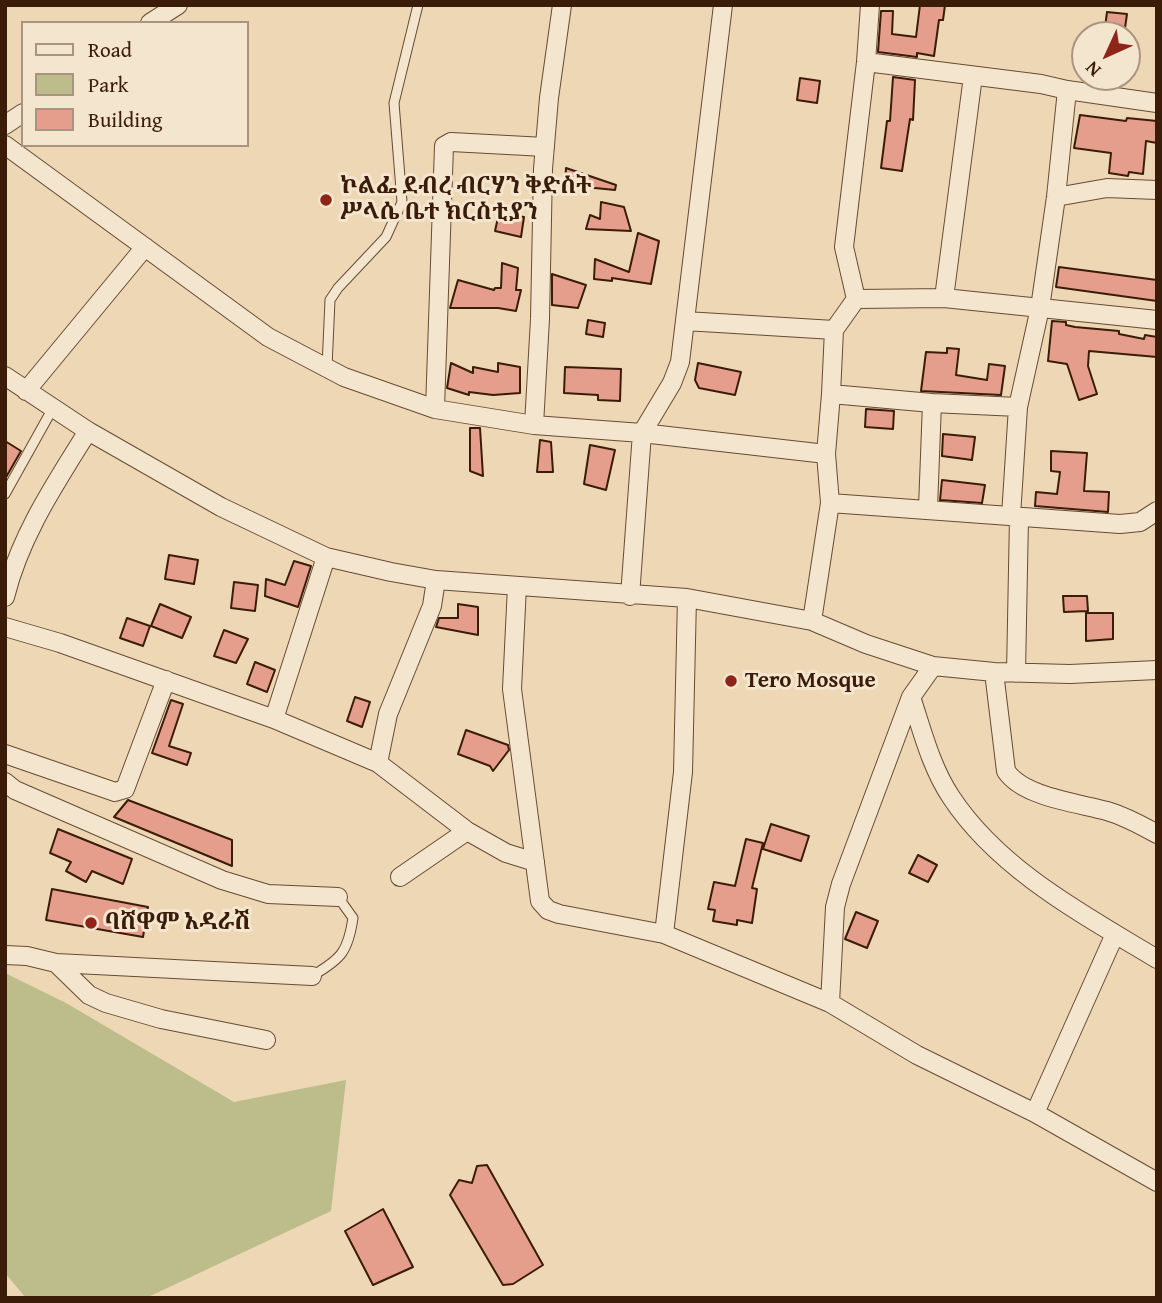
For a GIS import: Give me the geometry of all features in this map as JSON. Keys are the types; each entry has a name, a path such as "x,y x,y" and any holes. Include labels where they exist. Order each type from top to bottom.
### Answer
{"street":[{"path":"153,21 178,5"},
{"path":"534,425 545,147 562,5"},
{"path":"631,596 642,433 672,383 680,362 723,5"},
{"path":"812,621 830,503 825,454 834,330 856,299 844,247 866,62 870,5"},
{"path":"866,62 1041,84 1157,103"},
{"path":"944,298 972,76"},
{"path":"1016,673 1017,407 1040,308 1056,197 1067,90"},
{"path":"5,125 21,114"},
{"path":"435,409 444,146 451,142 545,147"},
{"path":"5,145 268,337 356,382 435,409 534,425 642,433 825,454"},
{"path":"1056,197 1107,188 1157,190"},
{"path":"26,391 145,247"},
{"path":"856,299 944,298 1157,320"},
{"path":"685,321 834,330"},
{"path":"5,376 88,431 221,507 326,557 436,580 687,598 812,621 866,644 933,666 994,672 1070,674 1157,670"},
{"path":"831,394 1017,407"},
{"path":"928,508 932,403"},
{"path":"5,597 11,572 24,541 88,431"},
{"path":"830,503 1120,524 1140,522 1157,511"},
{"path":"274,719 326,557"},
{"path":"378,763 388,714 432,606 436,580"},
{"path":"517,586 512,689 540,901 548,910 664,934 830,1003 917,1055 1035,1113 1157,1182"},
{"path":"664,934 683,772 687,598"},
{"path":"5,627 60,643 274,719 378,763 467,831 506,853 535,862"},
{"path":"830,1003 835,907 841,884 911,697 933,666"},
{"path":"994,672 1006,771 1013,780 1027,789 1109,812 1157,834"},
{"path":"5,754 121,792 125,789 166,680"},
{"path":"911,697 941,779 951,798 987,840 1026,874 1157,959"},
{"path":"5,782 15,790 222,880 268,894 338,897"},
{"path":"400,877 467,831"},
{"path":"1035,1113 1115,933"},
{"path":"5,955 27,956 56,963 312,976"},
{"path":"56,963 89,995 106,1003 161,1019 266,1040"}],"lane":[{"path":"327,369 330,300 386,237 402,202 394,103 418,5"},
{"path":"5,494 53,408"},
{"path":"312,976 332,965 349,944 353,918 338,897"}],"green space":[{"path":"5,973 66,1003 234,1102 346,1080 331,1211 146,1298 26,1298 5,1273"}],"building":[{"path":"920,5 945,5 943,20 939,20 934,56 917,53 917,57 878,52 881,11 893,11 892,34 916,37"},
{"path":"1107,12 1127,14 1126,21 1106,21"},
{"path":"893,77 915,80 913,120 910,119 902,171 881,168 887,121 890,121"},
{"path":"800,78 820,81 817,103 797,100"},
{"path":"1080,115 1126,121 1127,118 1157,121 1157,143 1146,141 1143,174 1129,172 1128,176 1109,173 1111,153 1074,148"},
{"path":"566,168 616,185 615,190 565,185"},
{"path":"601,202 624,207 631,231 586,229 590,215 600,219"},
{"path":"499,213 524,217 521,237 495,231"},
{"path":"638,233 659,241 651,284 612,278 612,281 594,279 595,259 629,272"},
{"path":"502,263 518,268 516,290 521,290 516,311 498,308 450,308 458,280 494,290 501,288"},
{"path":"1059,267 1157,280 1157,301 1056,287"},
{"path":"552,274 586,285 578,308 552,305"},
{"path":"588,320 605,323 603,337 586,334"},
{"path":"1052,321 1066,322 1066,325 1075,327 1119,331 1119,334 1144,339 1145,335 1157,337 1157,357 1089,351 1088,366 1097,394 1079,400 1067,364 1048,361"},
{"path":"947,348 959,349 956,375 987,380 989,364 1005,366 1001,395 921,391 926,352 947,353"},
{"path":"451,363 473,373 473,367 498,372 498,363 520,367 520,393 493,395 469,392 469,395 447,388"},
{"path":"698,363 741,372 735,395 699,388 695,380"},
{"path":"565,367 621,369 620,401 598,400 598,395 564,393"},
{"path":"866,409 894,411 893,429 865,427"},
{"path":"470,428 480,428 483,476 470,471"},
{"path":"943,434 975,437 972,460 942,456"},
{"path":"540,440 551,442 553,472 537,472"},
{"path":"5,441 21,451 5,479"},
{"path":"590,445 615,450 606,490 584,484"},
{"path":"1051,451 1087,453 1084,491 1109,492 1108,512 1035,506 1036,492 1057,494 1060,472 1051,471"},
{"path":"942,480 985,485 982,503 940,500"},
{"path":"169,555 198,560 194,584 165,579"},
{"path":"294,561 311,566 298,607 265,596 266,579 285,585"},
{"path":"234,582 258,585 255,611 231,608"},
{"path":"1063,596 1087,596 1088,611 1064,612"},
{"path":"160,604 191,617 182,638 151,626"},
{"path":"458,604 478,607 478,635 436,627 439,618 458,618"},
{"path":"1086,613 1113,613 1113,639 1086,641"},
{"path":"127,618 150,626 143,646 120,638"},
{"path":"224,630 248,639 236,663 214,656"},
{"path":"255,662 275,670 267,692 247,684"},
{"path":"355,697 370,702 362,727 347,721"},
{"path":"171,700 183,704 169,746 191,753 187,765 152,753"},
{"path":"466,730 508,745 509,750 493,771 490,766 458,754"},
{"path":"128,800 232,840 232,866 114,817"},
{"path":"771,824 809,836 801,861 763,849"},
{"path":"58,829 132,859 123,884 92,871 86,882 66,871 71,862 50,853"},
{"path":"746,839 763,843 752,888 757,889 752,923 737,920 737,925 713,921 715,910 708,909 714,882 735,886"},
{"path":"918,855 937,865 928,882 909,873"},
{"path":"52,889 148,907 143,937 46,920"},
{"path":"856,912 878,921 867,948 845,939"},
{"path":"487,1165 543,1265 513,1284 503,1285 450,1195 459,1180 472,1183 477,1166"},
{"path":"383,1209 413,1267 373,1285 345,1231"}],"place":[{"name":"ኮልፌ ደብረ ብርሃን ቅድስት ሥላሴ ቤተ ክርስቲያን","path":"326,200"},
{"name":"Tero Mosque","path":"731,681"},
{"name":"ባሸዋም አዳራሽ","path":"91,923"}]}
